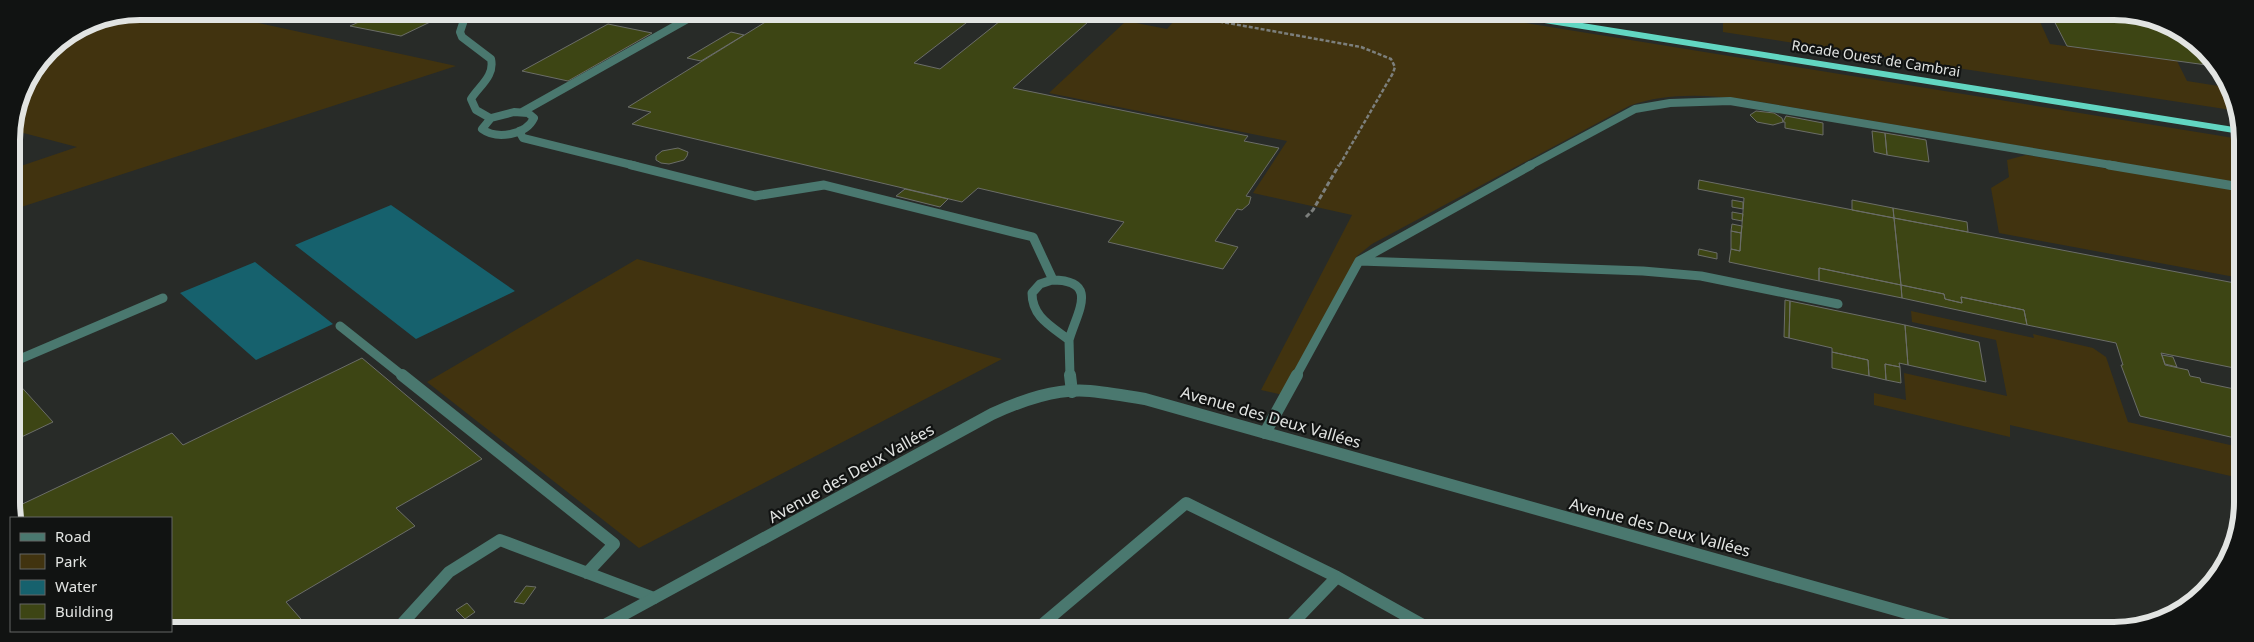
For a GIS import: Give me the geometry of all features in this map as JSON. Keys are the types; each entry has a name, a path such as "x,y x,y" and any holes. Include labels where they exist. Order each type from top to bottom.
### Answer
{"highway":[{"name":"Rocade Ouest de Cambrai","path":"1545,20 2234,130"}],"street":[{"path":"464,20 460,32 462,37 491,59 493,63 491,72 476,88 471,99 472,105 476,110 490,118"},
{"path":"522,112 686,20"},
{"path":"1265,433 1359,261 1479,193 1635,109 1656,103 1686,100 1730,101 2234,186"},
{"path":"522,112 532,115 534,121 519,131 489,134 482,129 482,125 490,118 506,113 522,112"},
{"path":"519,131 523,138 754,196 824,185 1033,237 1053,280"},
{"path":"1359,261 1643,271 1701,276 1838,304"},
{"path":"1068,340 1042,322 1034,312 1030,303 1032,292 1038,285 1053,280 1063,280 1073,282 1080,287 1082,295 1074,330 1068,340 1072,392"},
{"path":"20,359 163,298"},
{"path":"340,326 614,544 587,573"},
{"name":"Avenue des Deux Vallées","path":"610,622 992,414 1036,397 1072,392 1108,393 1145,399 1938,622"},
{"path":"1045,622 1186,502 1336,577 1417,622"},
{"path":"404,622 449,572 500,540 654,598"},
{"path":"1294,622 1336,577"}],"path":[{"path":"1205,20 1361,48 1378,52 1391,59 1395,67 1393,73 1313,210 1306,217"}],"green space":[{"path":"133,20 244,20 456,66 20,207 20,166 77,147 20,132 24,109 36,80 55,55 80,36 94,29 117,22"},
{"path":"1175,20 1507,20 2234,138 2234,182 1749,100 1688,96 1658,98 1629,106 1372,244 1357,256 1290,387 1283,395 1261,390 1352,215 1253,193 1287,141 1049,93 1126,21 1167,29"},
{"path":"1723,20 2039,20 2050,44 2177,61 2187,81 2222,86 2230,110 1723,32"},
{"path":"2026,155 2234,190 2234,277 1999,233 1991,188 2009,177 2007,160"},
{"path":"637,259 1002,359 639,548 427,382"},
{"path":"1911,311 2034,338 2033,334 2093,348 2106,357 2128,422 2234,446 2234,477 2010,425 2010,437 1874,405 1874,393 1906,400 1904,373 2007,396 1996,340 1912,322"}],"water":[{"path":"391,205 515,291 416,339 295,245"},
{"path":"255,262 333,324 256,360 180,293"}],"building":[{"path":"363,20 434,20 401,36 350,26"},
{"path":"769,20 970,20 914,63 940,69 1001,20 1090,20 1013,88 1248,136 1244,141 1279,148 1246,196 1251,197 1249,204 1242,210 1237,209 1215,241 1238,247 1223,269 1108,242 1124,222 978,188 962,202 632,124 651,112 628,107"},
{"path":"2054,20 2129,21 2160,29 2174,36 2199,55 2207,65 2067,46"},
{"path":"608,24 652,33 568,81 522,71"},
{"path":"731,32 744,35 701,61 687,58"},
{"path":"1756,111 1774,113 1782,118 1783,122 1773,125 1757,122 1750,115"},
{"path":"1786,116 1823,123 1823,135 1785,128 1785,122 1783,122"},
{"path":"1872,131 1885,133 1887,155 1874,152"},
{"path":"1885,133 1926,140 1929,162 1887,155"},
{"path":"678,148 688,152 684,160 669,164 656,160 656,156 662,151"},
{"path":"1699,180 1894,218 1901,285 1819,268 1819,281 1729,262 1731,249 1740,251 1744,198 1698,189"},
{"path":"905,189 948,199 940,207 896,196"},
{"path":"1732,200 1743,202 1743,209 1732,207"},
{"path":"1852,200 1893,208 1894,218 1852,210"},
{"path":"1893,208 1967,222 1968,232 1894,218"},
{"path":"1732,212 1743,214 1742,221 1732,219"},
{"path":"1894,218 2234,283 2234,368 2161,353 2165,365 2188,370 2190,376 2200,378 2201,382 2234,389 2234,438 2140,416 2121,365 2123,365 2116,343 2027,325 2024,310 1961,297 1962,303 1945,299 1944,294 1901,285"},
{"path":"1732,224 1742,226 1741,233 1731,231"},
{"path":"1731,231 1741,233 1740,251 1731,249"},
{"path":"1699,249 1717,253 1717,259 1698,255"},
{"path":"1819,268 1901,285 1902,298 1819,281"},
{"path":"1901,285 1944,294 1945,299 1962,303 1961,297 2024,310 2027,325 1902,298"},
{"path":"1785,300 1790,301 1789,338 1784,337"},
{"path":"1790,301 1905,325 1908,365 1899,363 1900,367 1885,364 1886,380 1869,376 1868,360 1832,352 1832,348 1789,338"},
{"path":"1905,325 1979,342 1986,382 1908,365"},
{"path":"1832,352 1868,360 1869,376 1832,368"},
{"path":"2162,355 2173,357 2177,367 2165,364"},
{"path":"362,358 482,459 396,508 415,526 286,602 304,622 172,622 172,517 21,517 20,505 172,433 183,445"},
{"path":"1885,364 1900,367 1901,383 1886,380"},
{"path":"20,385 53,422 20,438"},
{"path":"526,586 536,587 524,604 514,602"},
{"path":"467,603 475,612 465,619 456,610"}]}
